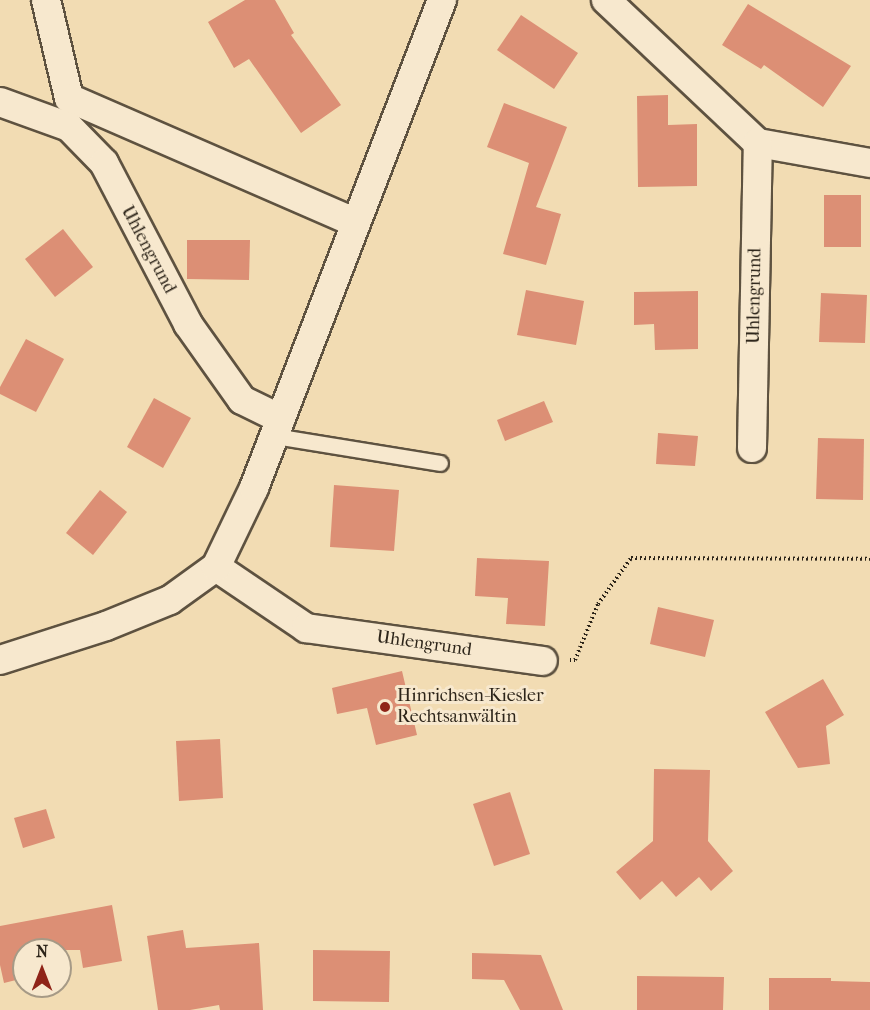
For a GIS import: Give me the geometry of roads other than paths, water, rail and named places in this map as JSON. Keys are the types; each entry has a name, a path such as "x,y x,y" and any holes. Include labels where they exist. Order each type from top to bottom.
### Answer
{"street":[{"path":"46,0 69,98 356,223"},
{"path":"606,0 758,142 870,163"},
{"path":"0,660 106,626 170,600 216,567 254,488 278,427 437,2"},
{"name":"Uhlengrund","path":"0,102 69,127 104,163 188,324 242,400 278,427"},
{"name":"Uhlengrund","path":"752,448 758,142"},
{"name":"Uhlengrund","path":"216,567 306,628 543,661"}],"lane":[{"path":"278,427 440,463"}],"place":[{"name":"Hinrichsen-Kiesler Rechtsanwältin","path":"385,707"}]}
